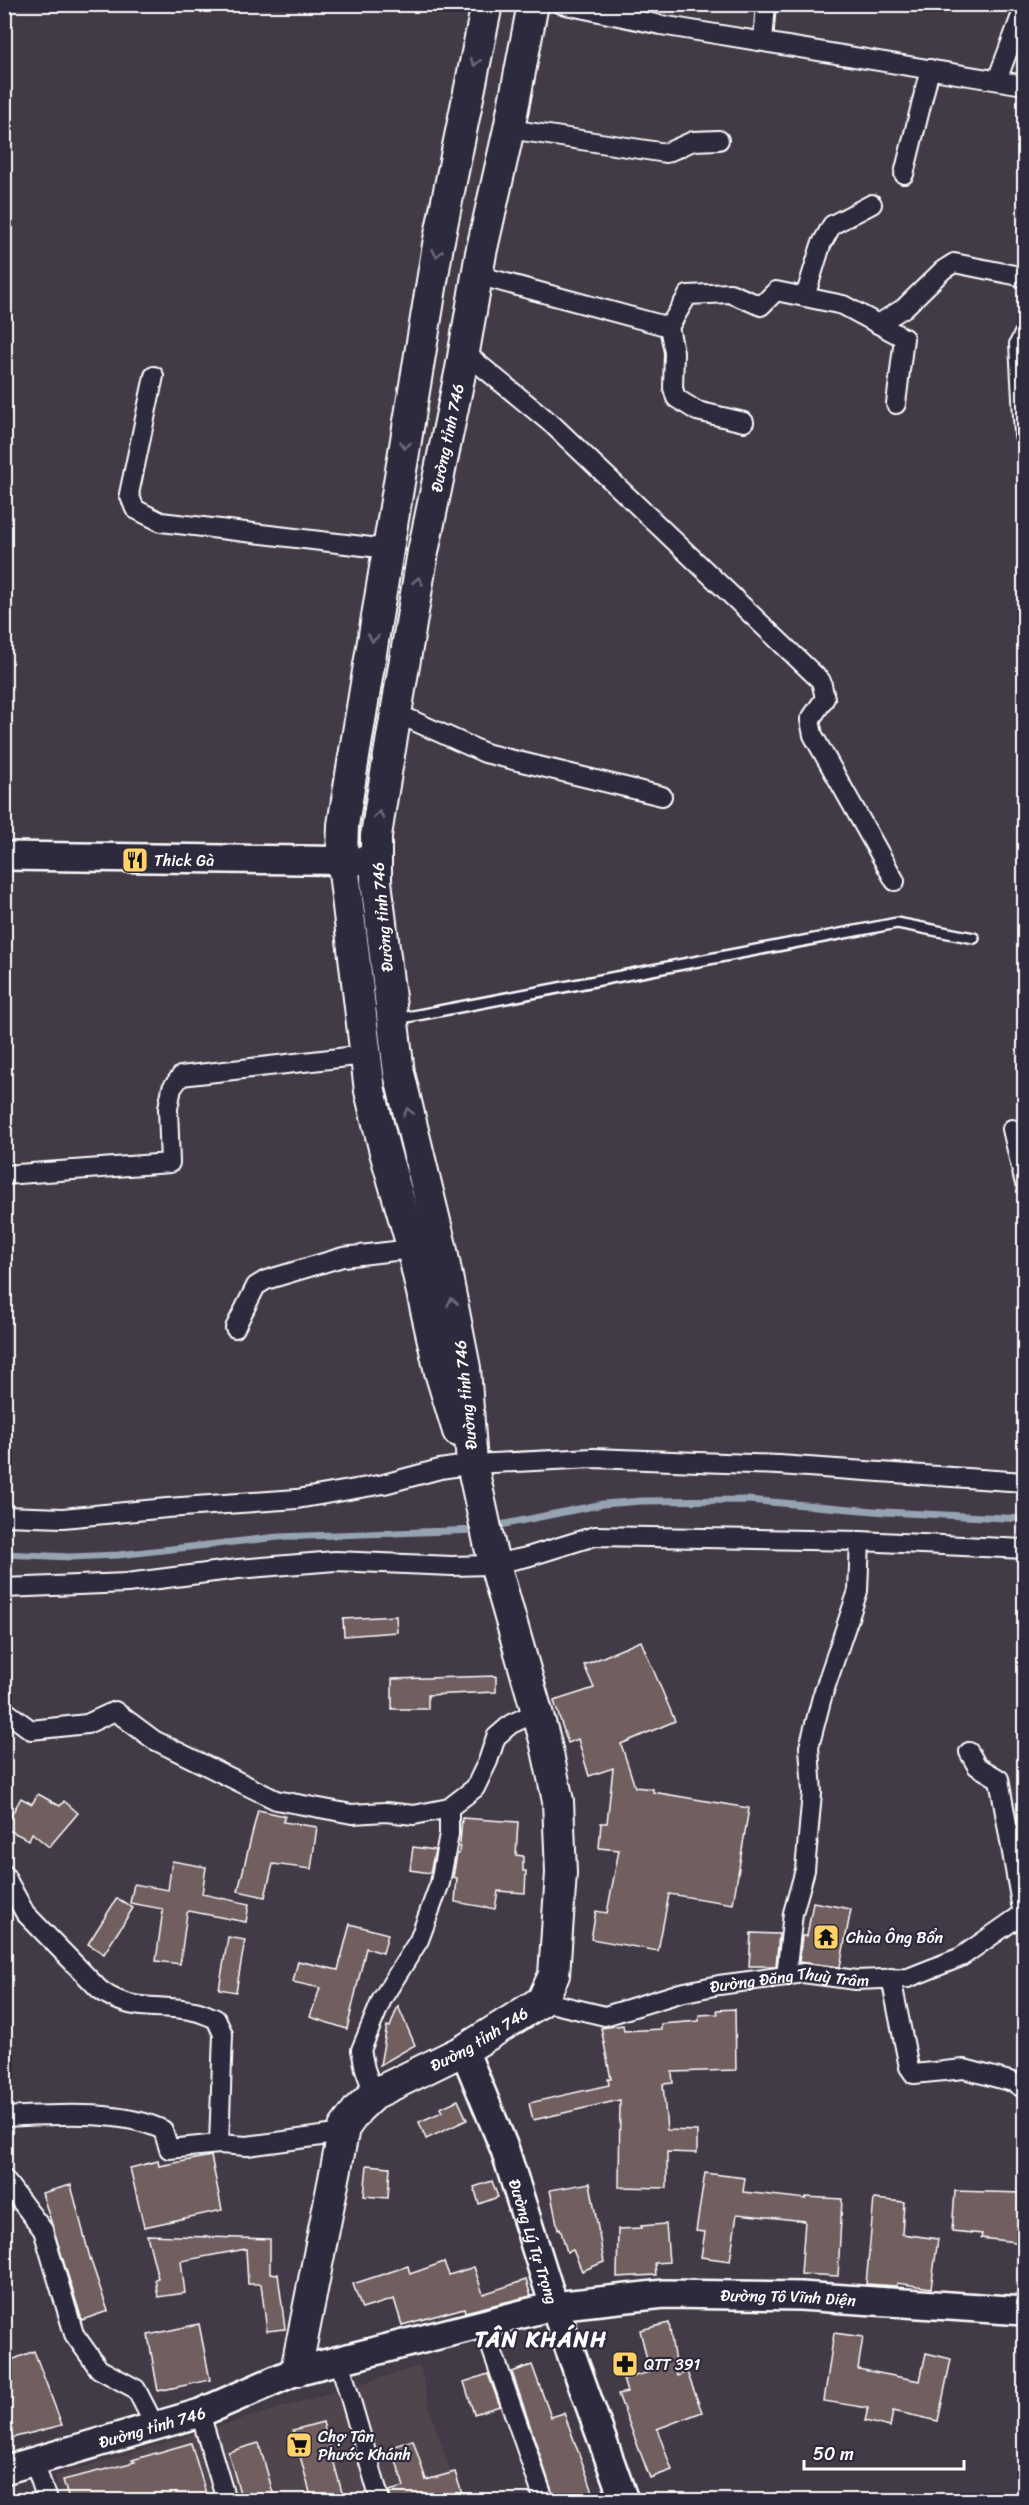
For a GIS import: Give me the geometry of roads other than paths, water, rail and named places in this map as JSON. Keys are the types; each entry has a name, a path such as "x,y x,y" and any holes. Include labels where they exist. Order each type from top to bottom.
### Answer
{"main road":[{"name":"Đường tỉnh 746","path":"472,1464 458,1430 440,1372 412,1249 370,1091 343,861 343,825 438,245 487,4"},
{"name":"Đường tỉnh 746","path":"296,2371 343,2133 358,2109 374,2094 464,2050 542,2001 554,1975 561,1873 558,1801 537,1712 494,1564 472,1464 465,1368 441,1246 399,1073 376,881 381,803 423,552 533,4"},
{"path":"4,856 376,861"},
{"name":"Đường Lý Tự Trọng","path":"464,2050 505,2150 554,2306 624,2500"},
{"name":"Đường Tô Vĩnh Diện","path":"554,2306 664,2294 800,2296 1024,2311"},
{"name":"Đường tỉnh 746","path":"4,2470 156,2428 200,2413 296,2371 554,2306"}],"street":[{"path":"561,4 661,25 1024,85"},
{"path":"763,41 766,4"},
{"path":"997,80 1024,8"},
{"path":"904,174 930,69"},
{"path":"509,129 666,153 693,141 719,140"},
{"path":"806,297 821,245 832,225 872,204"},
{"path":"878,324 904,308 952,264 959,263 1024,277"},
{"path":"477,275 669,327"},
{"path":"744,422 697,411 676,398 673,388 674,352 669,327 688,295 730,293 761,306 776,291 843,305 904,338 896,404"},
{"path":"1024,334 1019,344 1024,435"},
{"path":"464,352 554,424 821,681 825,698 810,720 813,735 895,881"},
{"path":"154,376 129,495 135,509 161,522 388,549"},
{"path":"396,713 485,753 662,796"},
{"path":"4,1175 170,1163 168,1108 171,1088 182,1076 365,1055"},
{"path":"1012,1129 1024,1180"},
{"path":"235,1328 256,1286 266,1280 343,1257 412,1249"},
{"path":"4,1516 63,1518 297,1499 384,1484 440,1469 472,1464 593,1458 779,1466 1024,1482"},
{"path":"4,1588 127,1583 238,1569 335,1561 452,1566 494,1564 527,1557 595,1536 860,1541 1024,1549"},
{"path":"786,1976 793,1913 805,1870 812,1793 809,1747 822,1697 858,1591 860,1541"},
{"path":"4,1710 31,1730 87,1724 116,1711 154,1740 276,1800 352,1814 385,1812 414,1815 449,1808 475,1788 496,1737 512,1724 537,1712"},
{"path":"969,1752 977,1766 999,1779 1024,1914"},
{"path":"374,2094 361,2050 382,1999 419,1940 440,1883 449,1834 449,1808"},
{"path":"4,1874 25,1913 99,1989 113,2000 124,2004 195,2011 216,2019 223,2034 219,2144"},
{"name":"Đường Đặng Thuỳ Trâm","path":"542,2001 604,2016 680,1993 803,1973 856,1980 908,1978 961,1957 1024,1914"},
{"path":"891,1978 909,2067 914,2074 964,2069 1013,2082 1024,2089"},
{"path":"4,2117 74,2115 146,2122 163,2130 169,2149 219,2144 248,2146 343,2133"},
{"path":"4,2179 43,2230 74,2334 99,2369 136,2390 156,2428"},
{"path":"483,2324 544,2500"},
{"path":"339,2360 380,2500"},
{"path":"200,2413 226,2500"},
{"path":"34,2461 47,2500"}],"lane":[{"path":"392,1020 897,923 975,938"}],"waterway":[{"path":"491,1527 603,1504 642,1501 748,1500 885,1512 1024,1519"},
{"path":"4,1554 70,1557 118,1555 278,1537 478,1530"}],"place":[{"name":"Thick Gà","path":"135,860"},
{"name":"Chùa Ông Bổn","path":"826,1937"},
{"name":"QTT 391","path":"625,2364"},
{"name":"Chợ Tân Phước Khánh","path":"299,2445"}],"district":[{"name":"TÂN KHÁNH","path":"541,2339"}]}
